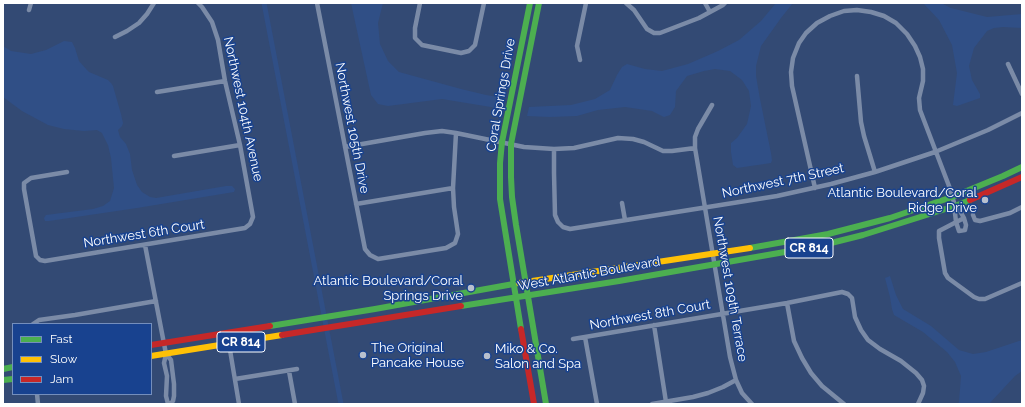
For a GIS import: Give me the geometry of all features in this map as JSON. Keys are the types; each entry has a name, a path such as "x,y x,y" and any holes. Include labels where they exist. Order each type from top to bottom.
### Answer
{"main road":[{"name":"Coral Springs Drive","path":"530,3 502,142 500,163 500,199 515,298 534,404"},
{"name":"Coral Springs Drive","path":"540,3 511,144 512,197 546,404"},
{"name":"West Atlantic Boulevard","path":"152,345 397,305 525,282 779,243 835,232 890,218 952,197 1022,167"},
{"name":"West Atlantic Boulevard","path":"152,356 528,296 795,250 864,235 955,206 1022,177"}],"street":[{"path":"29,10 31,3"},
{"path":"115,37 139,23 154,3"},
{"name":"Northwest 104th Avenue","path":"198,3 212,22 218,40 225,81 240,145 253,217 250,224"},
{"name":"Northwest 105th Drive","path":"317,3 365,249 370,255 378,259 446,248 455,243 458,234 453,188"},
{"path":"420,3 414,28 416,38 422,45 461,53 469,51 475,45 484,3"},
{"path":"580,60 577,46 586,3"},
{"path":"626,3 634,10 647,29 654,33 660,33 698,18 725,3"},
{"path":"705,3 710,12"},
{"path":"815,188 792,86 791,72 793,58 799,43 806,33 817,23 844,11 857,10 884,16 896,23 907,34 915,46 923,69 919,98 920,110 949,186 955,206 956,222 960,231 965,230 966,225 964,218 955,206"},
{"path":"1008,64 1022,94"},
{"path":"857,76 861,122 875,172"},
{"path":"157,92 225,81"},
{"name":"Northwest 109th Terrace","path":"712,105 696,133 695,148 730,357 736,380 742,393 752,404"},
{"name":"Northwest 7th Street","path":"554,149 555,215 562,227 570,229 705,208 815,188 875,172 935,152 988,130 1022,113"},
{"path":"345,147 442,131 456,132 511,144 554,149 574,148 618,138 639,140 664,151 695,148"},
{"path":"356,204 453,188 456,132"},
{"path":"174,156 240,145"},
{"name":"Northwest 6th Court","path":"67,172 31,178 24,183 36,256 40,260 46,261 245,228 250,224"},
{"path":"622,204 625,220"},
{"path":"973,215 976,220 980,221 1010,213 1022,207"},
{"path":"964,218 940,231 939,238 945,273 948,278 979,299 985,299 1022,283"},
{"path":"145,245 166,354 164,363 167,376 166,396 169,404"},
{"name":"Northwest 8th Court","path":"573,339 787,303 842,292 848,294 852,298 855,318 868,340 901,361 922,380 924,386 918,404"},
{"path":"34,323 38,320 156,301"},
{"path":"787,303 794,341 802,358 811,373 822,386 844,404"},
{"path":"654,325 666,402"},
{"path":"586,337 597,404"},
{"path":"229,344 239,404"},
{"path":"166,354 171,360 174,384 174,396 169,404"},
{"path":"235,378 297,369"},
{"path":"289,371 295,404"},
{"path":"167,376 173,375"},
{"path":"652,404 693,397 723,387 736,380"}],"water":[{"path":"351,3 383,3 378,23 380,44 388,61 399,72 461,89 498,97 499,101 497,108 442,99 388,106 378,104 371,95"},
{"path":"776,3 793,3 761,46 756,66 756,76 771,153 771,163 737,168 733,165 731,143 737,138 747,124 751,106 749,91 742,80 730,71 715,69 687,76 676,91 675,107 670,115 664,117 652,111 625,107 598,110 577,116 527,116 529,107 571,105 595,99 610,90 622,67 627,64 645,69 662,71 688,64 718,51 739,40 761,21"},
{"path":"923,3 941,3 951,8 987,17 1022,14 1022,28 994,28 987,31 974,48 969,66 972,80 980,94 980,98 957,106 953,105 957,73 952,45 939,20"},
{"path":"64,41 72,42 79,61 89,72 108,80 113,86 123,123 118,130 120,137 126,144 130,154 132,170 137,185 142,192 150,197 156,198 232,186 235,189 234,192 45,221 44,218 46,215 93,209 103,206 110,201 114,188 111,158 108,145 102,133 97,130 84,131 64,129 48,125 22,111 3,97 3,46 11,51 31,54 46,50"},
{"path":"890,276 896,295 903,309 931,326 959,350 973,354 986,352 1022,340 1022,371 1015,376 989,404 958,404 961,376 955,362 947,352 923,332 894,315 885,278"}],"waterway":[{"path":"264,3 341,404"}],"traffic: fast":[{"path":"521,329 500,199 500,163 502,142 530,3"},
{"path":"539,3 511,144 511,177 516,225 546,404"},
{"path":"750,248 828,234 890,218 952,197 1022,167"},
{"path":"461,306 619,281 819,246 863,235 970,200"},
{"path":"270,326 519,283"},
{"path":"3,369 12,367"},
{"path":"3,380 12,379"}],"traffic: slow":[{"path":"519,283 750,248"},
{"path":"152,356 282,335"}],"traffic: jam":[{"path":"970,200 1022,177"},
{"path":"282,335 461,306"},
{"path":"152,345 270,326"},
{"path":"521,329 534,404"}],"place":[{"name":"Atlantic Boulevard/Coral Ridge Drive","path":"985,200"},
{"name":"Atlantic Boulevard/Coral Springs Drive","path":"471,288"},
{"name":"The Original Pancake House","path":"363,355"},
{"name":"Miko & Co. Salon and Spa","path":"487,356"}]}
